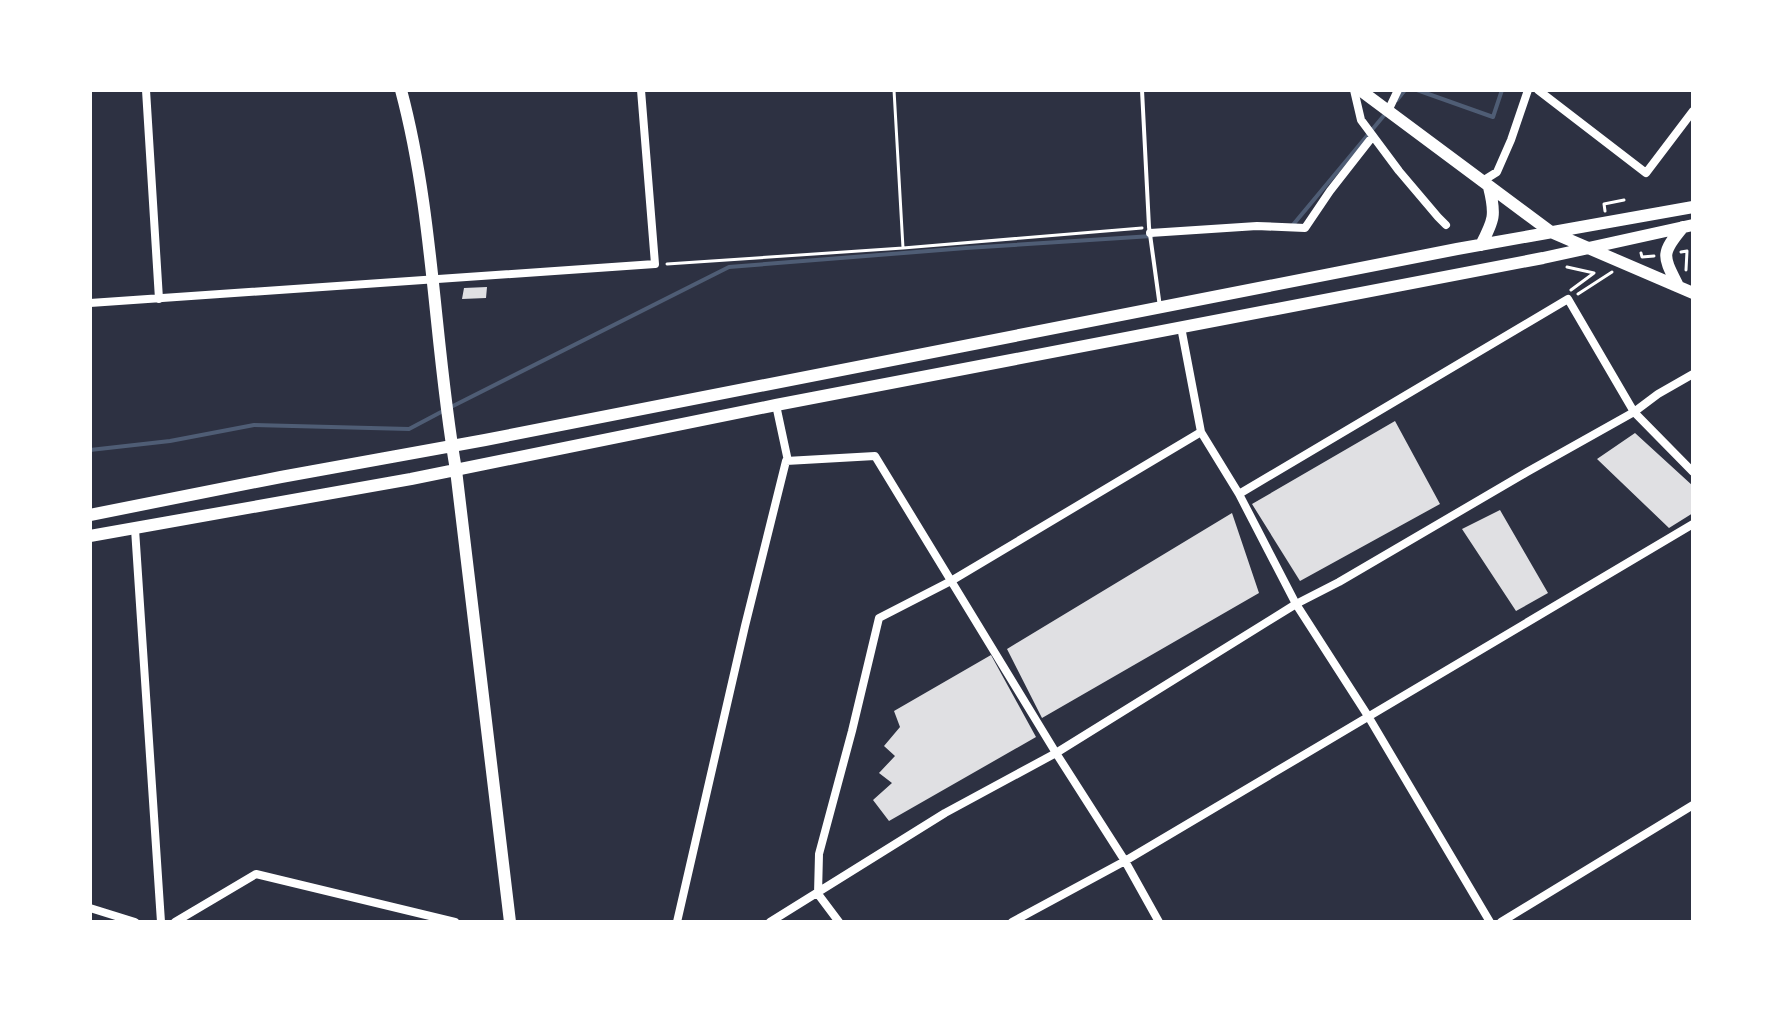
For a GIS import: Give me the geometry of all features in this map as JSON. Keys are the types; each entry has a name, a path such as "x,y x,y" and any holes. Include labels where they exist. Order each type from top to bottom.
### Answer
{"main road":[{"path":"401,90 418,175 433,279 445,402 456,470 510,922"},
{"path":"1357,90 1551,232 1693,293"},
{"path":"1481,245 1493,222 1494,206 1485,184"},
{"path":"90,515 1481,245 1693,207"},
{"path":"90,536 456,470 776,405 1528,261 1688,226"},
{"path":"1678,286 1666,261 1667,245 1688,226"}],"street":[{"path":"146,90 159,299"},
{"path":"90,303 655,264 641,90"},
{"path":"1357,90 1361,120 1399,171 1446,225"},
{"path":"1388,111 1398,90"},
{"path":"1485,184 1497,172 1528,90"},
{"path":"1538,90 1646,173 1693,111"},
{"path":"1150,230 1257,226 1305,228 1373,136"},
{"path":"1239,494 1568,299 1634,412 1693,472"},
{"path":"1181,327 1201,432 1239,494 1296,604 1368,716 1490,922"},
{"path":"770,922 787,918 818,894 945,813 1056,753 1296,604 1352,575 1634,412 1693,374"},
{"path":"776,405 788,461"},
{"path":"839,922 818,894 819,854 879,618 951,581 1201,432"},
{"path":"677,922 786,461 875,456 1125,861 1159,922"},
{"path":"1012,922 1125,861 1693,524"},
{"path":"135,529 161,922"},
{"path":"1501,922 1693,805"},
{"path":"175,922 256,874 428,919 455,922"},
{"path":"90,908 135,922"}],"lane":[{"path":"1142,90 1150,230 1161,308"}],"path":[{"path":"894,90 903,248"},
{"path":"655,264 1150,230"},
{"path":"1564,266 1594,273"}],"building":[{"path":"487,287 486,298 462,299 464,288"},
{"path":"1395,421 1440,504 1300,581 1252,504"},
{"path":"1635,433 1693,486 1693,513 1669,528 1597,459"},
{"path":"1500,510 1548,593 1516,611 1462,529"},
{"path":"1232,513 1259,593 1042,718 1007,649"},
{"path":"991,655 1036,737 889,821 873,800 892,783 879,773 895,756 884,746 900,727 894,711"}],"waterway":[{"path":"1397,100 1405,90"},
{"path":"1417,90 1493,117 1502,90"},
{"path":"1292,226 1386,113"},
{"path":"451,407 729,267 1152,236"},
{"path":"90,450 170,441 254,425 409,429 443,411"}]}
